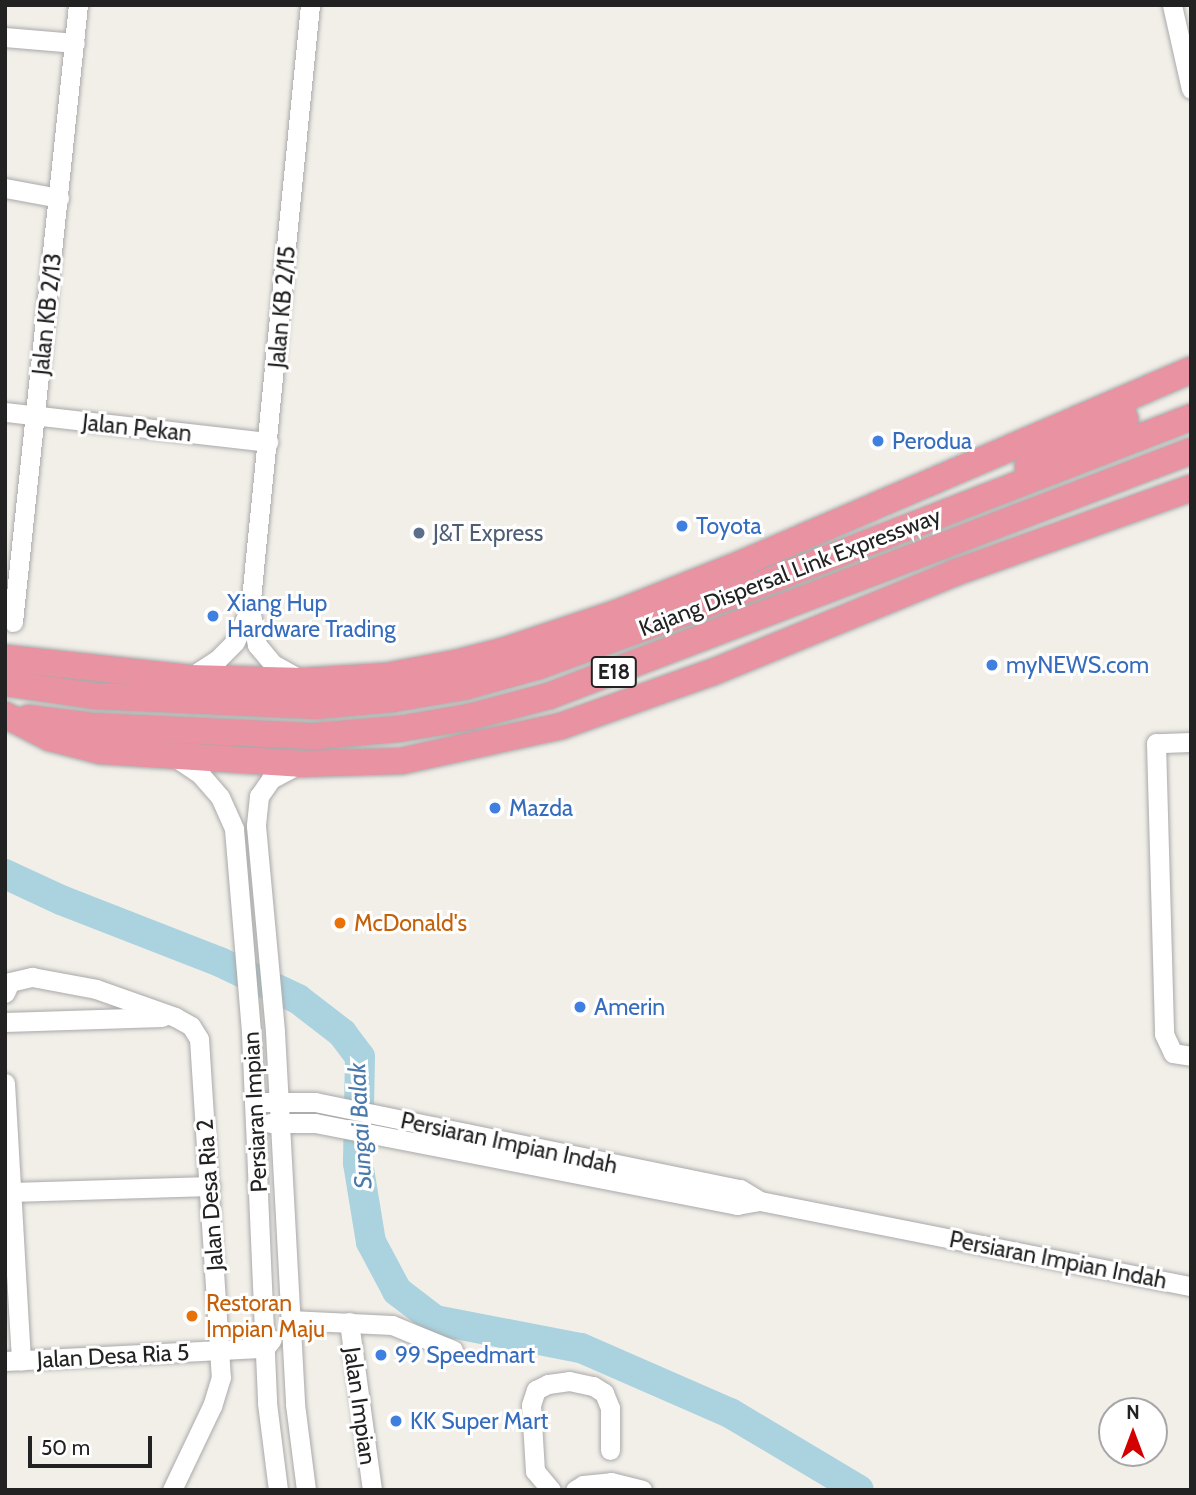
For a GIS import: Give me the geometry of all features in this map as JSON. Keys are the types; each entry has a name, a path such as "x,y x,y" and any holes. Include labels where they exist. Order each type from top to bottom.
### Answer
{"highway":[{"path":"5,658 189,678 304,681 387,676 456,663 503,651 617,613 862,513 1191,370"},
{"path":"1008,488 1025,468 1045,455 1191,389"},
{"name":"Kajang Dispersal Link Expressway","path":"5,683 94,696 316,706 393,699 464,687 552,662 1191,417"},
{"name":"Kajang Dispersal Link Expressway","path":"5,715 92,726 316,736 399,729 469,717 574,686 1191,451"},
{"path":"5,715 50,738 101,751 300,764 401,761 561,726 713,672 989,559 1191,488"}],"street":[{"name":"Jalan KB 2/13","path":"13,622 37,417 78,5"},
{"name":"Jalan KB 2/15","path":"304,681 273,664 257,645 250,609 310,5"},
{"path":"1172,5 1191,89"},
{"path":"5,37 75,43"},
{"path":"5,188 59,198"},
{"name":"Jalan Pekan","path":"5,412 268,442"},
{"name":"Jalan KB 2/15","path":"189,678 217,660 235,642 250,609"},
{"path":"1191,742 1156,743 1164,1034 1173,1052 1191,1056"},
{"name":"Persiaran Impian","path":"175,757 200,774 220,797 234,829 255,1102 267,1404 278,1490"},
{"name":"Persiaran Impian","path":"300,764 271,779 259,796 256,826 275,1031 295,1404 306,1490"},
{"path":"5,993 10,982 32,977 96,989 175,1017"},
{"path":"5,1022 175,1017"},
{"name":"Jalan Desa Ria 2","path":"175,1017 191,1026 199,1039 221,1350 218,1387 179,1485"},
{"path":"5,1083 12,1192 13,1361"},
{"name":"Persiaran Impian Indah","path":"255,1102 315,1102 407,1133"},
{"name":"Persiaran Impian Indah","path":"256,1123 315,1123 407,1133 740,1189 760,1200 1191,1286"},
{"path":"12,1192 210,1185"},
{"path":"289,1293 285,1317 265,1348 289,1379 295,1404"},
{"path":"290,1320 392,1325 453,1350"},
{"name":"Jalan Impian","path":"349,1322 372,1490"},
{"name":"Jalan Desa Ria 5","path":"13,1361 265,1348"},
{"path":"551,1490 535,1471 531,1405 536,1390 548,1384 569,1381 593,1386 604,1393 610,1408 610,1450"},
{"path":"575,1490 583,1485 611,1482 642,1490"}],"waterway":[{"name":"Sungai Balak","path":"5,874 61,900 220,962 298,999 342,1033 360,1057 358,1163 371,1242 397,1291 435,1320 581,1348 730,1413 859,1490"}],"place":[{"name":"Perodua","path":"878,441"},
{"name":"Toyota","path":"682,526"},
{"name":"J&T Express","path":"419,533"},
{"name":"Xiang Hup Hardware Trading","path":"213,616"},
{"name":"myNEWS.com","path":"992,665"},
{"name":"Mazda","path":"495,808"},
{"name":"McDonald's","path":"340,923"},
{"name":"Amerin","path":"580,1007"},
{"name":"Restoran Impian Maju","path":"192,1316"},
{"name":"99 Speedmart","path":"381,1355"},
{"name":"KK Super Mart","path":"396,1421"}]}
